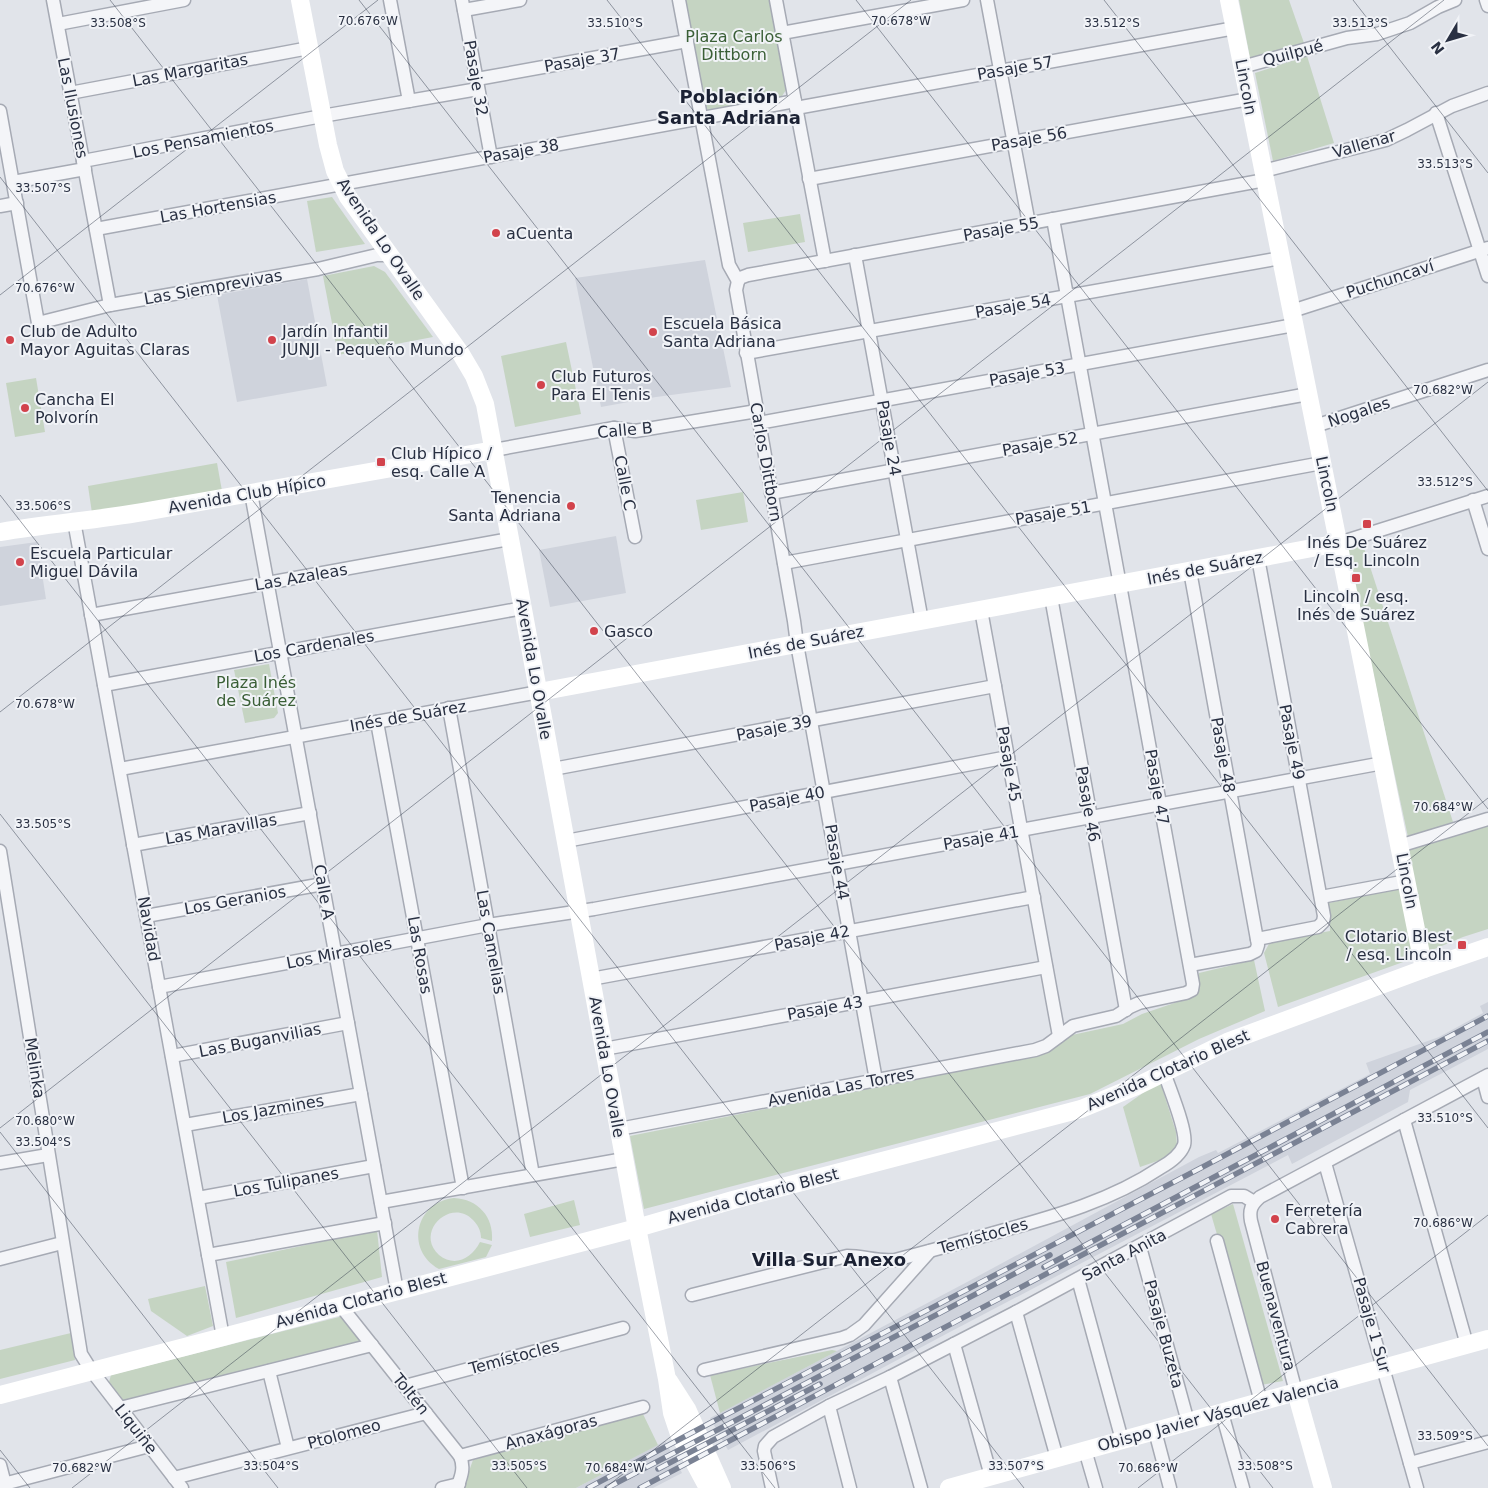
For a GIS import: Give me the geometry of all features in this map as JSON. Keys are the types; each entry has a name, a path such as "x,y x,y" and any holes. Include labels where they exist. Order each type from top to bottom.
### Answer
{"main road":[{"name":"Avenida Lo Ovalle","path":"300,0 322,116 335,171 341,184 390,255 447,333 474,376 485,404 674,1423 708,1488"},
{"name":"Lincoln","path":"1229,0 1424,968"},
{"name":"Avenida Club Hípico","path":"0,532 134,514 494,450"},
{"name":"Inés de Suárez","path":"539,692 1339,543"},
{"name":"Avenida Clotario Blest","path":"0,1394 637,1228 733,1200 1080,1109 1106,1100 1226,1042 1424,968 1488,947"},
{"name":"Obispo Javier Vásquez Valencia","path":"951,1488 1488,1339"},
{"name":"Avenida Lo Ovalle","path":"667,1379 687,1409 722,1488"},
{"name":"Buenaventura","path":"1296,1392 1323,1488"}],"street":[{"name":"Las Ilusiones","path":"53,0 110,305"},
{"path":"58,24 184,0"},
{"path":"390,0 409,101"},
{"path":"463,5 520,0"},
{"path":"679,0 729,266 738,281"},
{"path":"776,0 824,261"},
{"path":"782,33 963,0"},
{"path":"987,0 1029,224"},
{"name":"Quilpué","path":"1242,67 1347,38 1376,34 1410,22 1455,0"},
{"path":"1486,0 1488,6"},
{"name":"Pasaje 32","path":"463,5 491,157"},
{"name":"Pasaje 57","path":"701,118 1000,71 1235,28"},
{"name":"Pasaje 37","path":"322,116 409,101 477,84 687,41"},
{"name":"Las Margaritas","path":"70,92 309,48"},
{"name":"Vallenar","path":"1264,176 1386,140 1436,113 1488,93"},
{"name":"Pasaje 56","path":"810,179 1249,100"},
{"path":"0,111 17,203 0,206"},
{"path":"1436,113 1484,249 1488,276"},
{"name":"Los Pensamientos","path":"13,182 84,165 322,116"},
{"name":"Pasaje 38","path":"341,184 701,118"},
{"name":"Pasaje 55","path":"738,281 740,278 748,275 1029,224 1264,176"},
{"name":"Las Hortensias","path":"96,229 341,184"},
{"name":"Las Siemprevivas","path":"17,203 38,323 110,305 318,269 377,255 390,255"},
{"name":"Pasaje 47","path":"1052,219 1190,964 1192,990"},
{"name":"Puchuncaví","path":"1293,318 1484,249"},
{"name":"Pasaje 24","path":"855,255 922,620"},
{"name":"Pasaje 54","path":"746,353 1281,258"},
{"name":"Carlos Dittborn","path":"738,281 736,290 746,353 797,644"},
{"name":"Pasaje 53","path":"758,417 882,400 1080,364 1293,318"},
{"name":"Nogales","path":"1315,426 1488,370"},
{"name":"Pasaje 52","path":"771,493 1308,394"},
{"name":"Calle B","path":"494,450 614,428 635,431 758,417"},
{"name":"Calle C","path":"614,428 635,537"},
{"name":"Pasaje 51","path":"784,563 1322,463"},
{"name":"Calle A","path":"251,493 397,1291"},
{"name":"Inés de Suárez","path":"1339,543 1488,496"},
{"path":"1473,500 1488,548"},
{"name":"Navidad","path":"74,521 223,1337"},
{"name":"Las Azaleas","path":"92,615 510,539"},
{"name":"Pasaje 49","path":"1257,938 1314,928 1322,925 1324,916 1258,558"},
{"name":"Pasaje 48","path":"1190,571 1257,938"},
{"name":"Pasaje 46","path":"1051,597 1126,1010"},
{"name":"Los Cardenales","path":"104,685 523,608"},
{"name":"Pasaje 45","path":"981,610 1059,1036"},
{"name":"Pasaje 44","path":"797,644 876,1080"},
{"name":"Pasaje 39","path":"553,769 995,686"},
{"name":"Inés de Suárez","path":"120,769 539,692"},
{"name":"Las Camelias","path":"449,708 533,1175"},
{"name":"Las Rosas","path":"377,722 463,1188"},
{"name":"Pasaje 40","path":"566,841 1008,757"},
{"name":"Pasaje 41","path":"579,912 1383,763"},
{"name":"Las Maravillas","path":"133,845 310,813"},
{"path":"1399,846 1488,819"},
{"name":"Melinka","path":"0,851 80,1349 83,1358 91,1370"},
{"path":"1321,897 1407,881"},
{"name":"Los Geranios","path":"146,916 323,884"},
{"name":"Pasaje 42","path":"591,979 1034,897"},
{"name":"Los Mirasoles","path":"159,986 417,938 579,912"},
{"path":"1190,964 1254,953 1258,948 1257,938"},
{"name":"Pasaje 43","path":"604,1048 1046,967"},
{"name":"Avenida Las Torres","path":"619,1129 1035,1050 1046,1046 1073,1026 1116,1016 1139,1003 1192,990"},
{"name":"Las Buganvilias","path":"172,1056 348,1023"},
{"name":"Temístocles","path":"692,1295 839,1257 855,1256 872,1260 895,1260 1078,1208 1129,1187 1173,1159 1182,1150 1185,1139 1184,1133 1164,1072"},
{"path":"1254,1202 1260,1197 1485,1077 1488,1096"},
{"name":"Los Jazmines","path":"185,1125 361,1094"},
{"path":"1404,1120 1467,1345"},
{"path":"0,1163 48,1155"},
{"path":"381,1202 624,1159"},
{"name":"Pasaje 1 Sur","path":"1325,1163 1417,1488"},
{"name":"Los Tulipanes","path":"198,1198 374,1166"},
{"name":"Santa Anita","path":"772,1488 764,1451 765,1446 773,1437 829,1406 890,1377 1140,1247 1231,1196 1244,1196 1254,1202"},
{"name":"Buenaventura","path":"1254,1202 1250,1211 1251,1221 1296,1392"},
{"path":"208,1255 385,1223"},
{"path":"1217,1241 1261,1402"},
{"path":"0,1258 62,1243"},
{"name":"Pasaje Buzeta","path":"1140,1247 1188,1422"},
{"path":"704,1370 850,1335 864,1325 930,1251"},
{"path":"1078,1279 1122,1440"},
{"name":"Toltén","path":"340,1305 460,1456"},
{"path":"1016,1312 1057,1458"},
{"name":"Temístocles","path":"405,1386 623,1328"},
{"path":"954,1344 991,1476"},
{"path":"120,1408 372,1345"},
{"name":"Liquiñe","path":"91,1370 178,1483"},
{"path":"269,1371 288,1448"},
{"path":"890,1377 921,1488"},
{"path":"829,1406 850,1488"},
{"name":"Anaxágoras","path":"460,1456 642,1407"},
{"name":"Ptolomeo","path":"178,1483 288,1448 426,1412"},
{"path":"1222,1412 1243,1488"},
{"path":"1155,1431 1170,1488"},
{"path":"1410,1463 1488,1442"},
{"path":"0,1465 3,1484 149,1446"},
{"path":"1085,1450 1096,1488"},
{"path":"442,1488 458,1486 463,1467 460,1456"}],"shaded area":[{"name":"Escuela Básica Santa Adriana","path":"705,260 731,387 656,397 601,407 575,278"},
{"name":"Jardín Infantil JUNJI - Pequeño Mundo","path":"307,279 327,386 237,402 217,295"},
{"path":"616,536 626,593 550,607 539,550"},
{"name":"Escuela Particular Miguel Dávila","path":"37,542 46,599 0,606 0,547"},
{"path":"1488,1002 1488,1049 1410,1090 1408,1102 1292,1164 1288,1155 728,1450 710,1418 1199,1157 1216,1150 1218,1153 1370,1074 1366,1063 1439,1037 1483,1013 1480,1006"},
{"path":"665,1441 682,1473 653,1488 576,1488"}],"green space":[{"name":"Plaza Carlos Dittborn","path":"682,0 769,0 786,90 780,99 706,111"},
{"path":"1239,0 1289,0 1304,43 1250,58"},
{"path":"1307,56 1334,143 1273,161 1255,73"},
{"path":"332,197 365,244 316,252 307,201"},
{"path":"800,214 805,242 748,252 743,223"},
{"path":"374,266 385,272 433,337 338,355 323,276"},
{"name":"Club Futuros Para El Tenis","path":"566,342 581,414 515,427 501,356"},
{"name":"Cancha El Polvorín","path":"36,378 45,432 15,437 6,383"},
{"path":"217,463 222,491 92,513 88,486"},
{"path":"743,492 748,522 701,530 696,500"},
{"path":"1362,542 1453,822 1408,837 1346,547"},
{"name":"Plaza Inés de Suárez","path":"269,664 278,713 274,718 245,723 234,670"},
{"path":"1488,824 1488,929 1278,1007 1264,953 1270,942 1330,931 1329,903 1414,884 1409,850"},
{"path":"1254,960 1265,1011 1199,1039 1090,1094 644,1209 630,1136 1042,1054 1072,1035 1123,1024 1142,1014 1192,997 1197,991 1199,973"},
{"path":"1160,1081 1176,1132 1177,1146 1166,1158 1140,1167 1123,1107"},
{"path":"454,1198 470,1202 483,1211 490,1224 492,1241 481,1238 479,1228 473,1220 464,1214 446,1215 438,1220 433,1228 431,1237 432,1246 439,1255 451,1261 457,1261 468,1257 480,1242 492,1245 486,1257 439,1269 428,1261 422,1250 419,1228 423,1217 430,1208 441,1201"},
{"path":"574,1200 580,1225 530,1237 524,1214"},
{"path":"1233,1204 1283,1381 1261,1385 1211,1214"},
{"path":"377,1230 382,1277 236,1318 226,1262"},
{"path":"205,1286 213,1326 187,1336 151,1311 148,1299"},
{"path":"342,1317 363,1343 124,1405 109,1382 111,1375"},
{"path":"71,1333 75,1360 0,1379 0,1350"},
{"path":"832,1350 837,1351 720,1413 710,1375"},
{"path":"642,1412 658,1445 576,1488 463,1488 473,1460"}],"railway":[{"path":"588,1488 1488,1016"},
{"path":"1044,1267 1488,1032"},
{"path":"640,1488 1488,1041"},
{"path":"607,1488 1050,1255"},
{"path":"658,1469 820,1384"}],"place":[{"name":"aCuenta","path":"496,233"},
{"name":"Escuela Básica Santa Adriana","path":"653,332"},
{"name":"Club de Adulto Mayor Aguitas Claras","path":"10,340"},
{"name":"Jardín Infantil JUNJI - Pequeño Mundo","path":"272,340"},
{"name":"Club Futuros Para El Tenis","path":"541,385"},
{"name":"Cancha El Polvorín","path":"25,408"},
{"name":"Club Hípico / esq. Calle A","path":"381,462"},
{"name":"Tenencia Santa Adriana","path":"571,506"},
{"name":"Inés De Suárez / Esq. Lincoln","path":"1367,524"},
{"name":"Escuela Particular Miguel Dávila","path":"20,562"},
{"name":"Lincoln / esq. Inés de Suárez","path":"1356,578"},
{"name":"Gasco","path":"594,631"},
{"name":"Clotario Blest / esq. Lincoln","path":"1462,945"},
{"name":"Ferretería Cabrera","path":"1275,1219"}],"district":[{"name":"Población Santa Adriana","path":"729,106"},
{"name":"Villa Sur Anexo","path":"829,1259"}]}
